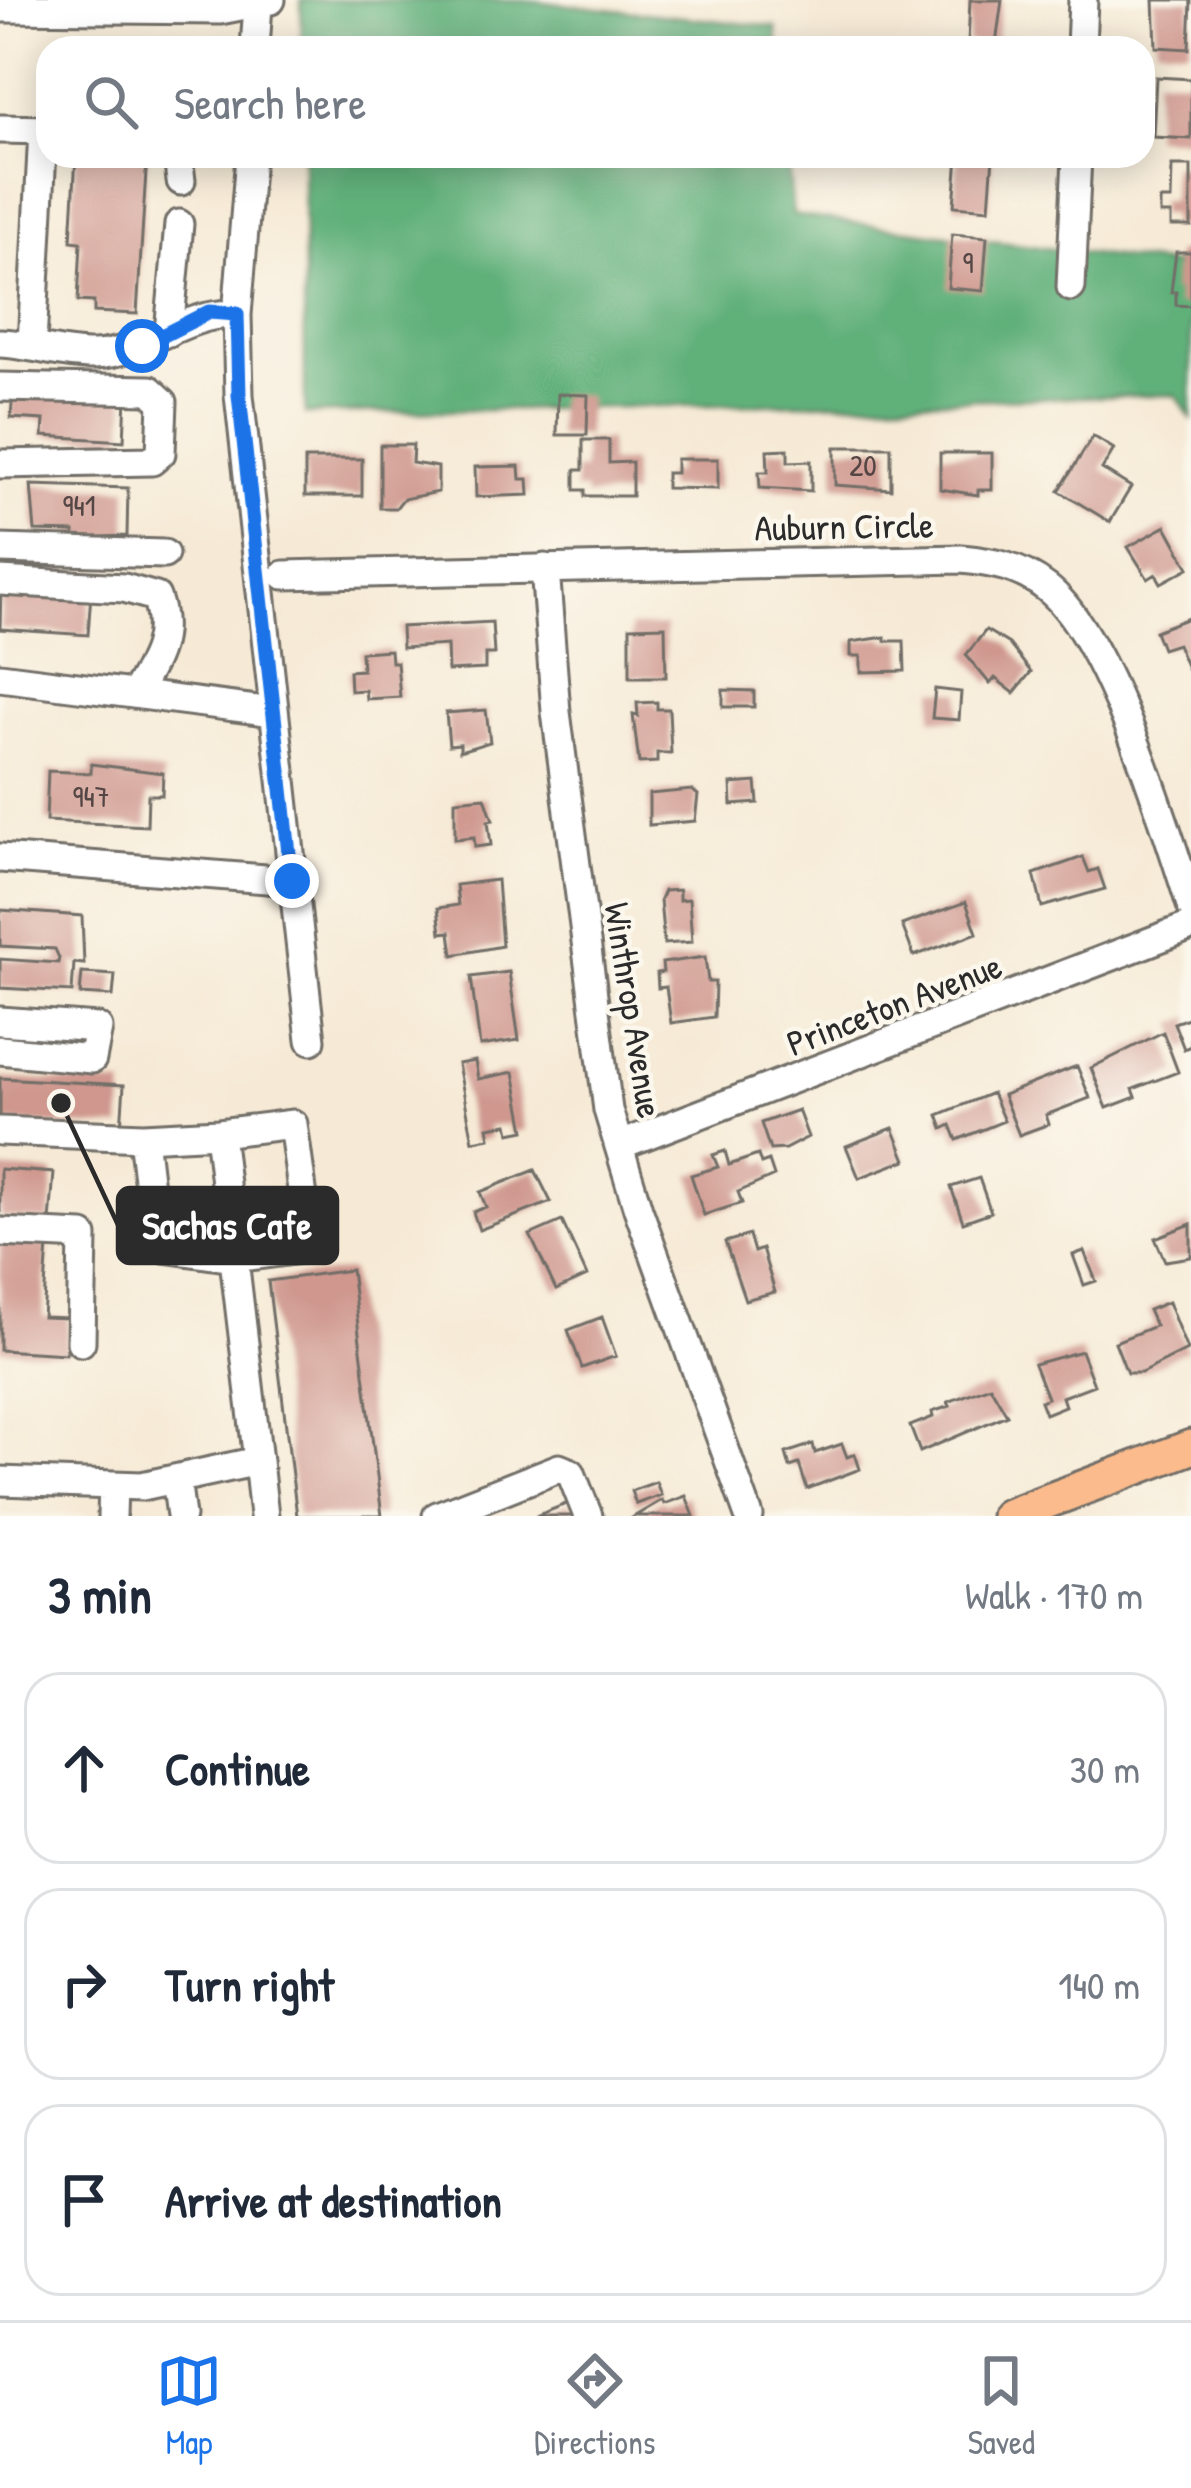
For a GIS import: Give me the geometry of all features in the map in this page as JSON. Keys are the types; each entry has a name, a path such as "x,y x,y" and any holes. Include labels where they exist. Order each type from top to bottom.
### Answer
{"main road":[{"path":"1008,1516 1191,1448"}],"street":[{"path":"1082,36 1083,0"},
{"path":"0,8 220,10 264,2 257,36"},
{"path":"0,129 36,131"},
{"path":"32,344 44,168"},
{"path":"248,168 237,314 239,395 311,1040"},
{"path":"1071,286 1076,168"},
{"path":"170,332 179,224"},
{"path":"0,343 91,356 142,346 209,312 237,314"},
{"path":"0,387 150,390 163,402 161,453 152,461 0,464"},
{"path":"0,549 164,554"},
{"name":"Auburn Circle","path":"284,575 961,560 1015,568 1053,592 1098,661 1157,801 1191,905"},
{"name":"Winthrop Avenue","path":"545,568 556,712 608,1110 749,1516"},
{"path":"0,581 124,588 156,597 164,618 160,652 135,693"},
{"path":"0,677 273,712"},
{"path":"0,858 292,881"},
{"name":"Princeton Avenue","path":"620,1145 1191,926"},
{"path":"0,1021 98,1028 92,1059 0,1050"},
{"path":"0,1131 142,1138 293,1124 310,1248 234,1258 156,1247 142,1138"},
{"path":"219,1133 264,1516"},
{"path":"0,1232 83,1236 81,1342"},
{"path":"0,1481 113,1485 176,1479 258,1461"},
{"path":"437,1516 559,1468 571,1473 588,1516"},
{"path":"176,1479 181,1516"},
{"path":"112,1516 113,1485"}],"green space":[{"path":"301,0 524,0 776,27 777,36 302,36"},
{"path":"303,168 788,168 793,215 1191,267 1191,418 1176,395 305,414"}],"building":[{"path":"970,0 1002,0 997,36 968,36"},
{"path":"1154,0 1191,0 1189,49 1156,47"},
{"path":"1156,77 1191,79 1191,139 1155,137"},
{"path":"1172,166 1191,166 1191,226 1171,226 1171,214 1160,214 1160,200 1171,200"},
{"path":"75,168 146,168 137,314 94,312 94,302 78,301 81,242 71,241"},
{"path":"957,168 992,168 989,209 954,206"},
{"path":"952,234 987,237 983,291 948,288"},
{"path":"1176,252 1191,252 1191,306 1176,305 1176,292 1171,292"},
{"path":"13,390 126,397 124,441 43,436 44,420 11,418"},
{"path":"558,394 588,395 587,435 557,435"},
{"path":"1093,436 1114,449 1102,469 1131,487 1110,522 1059,491"},
{"path":"583,440 609,440 609,463 632,462 632,496 585,496 585,490 575,490 575,470 583,470"},
{"path":"380,445 413,445 412,463 438,467 438,492 403,499 396,508 380,508"},
{"path":"835,447 891,447 891,489 835,485"},
{"path":"788,449 788,462 811,461 811,491 760,488 759,472 768,472 767,450"},
{"path":"940,453 992,453 992,490 978,490 978,495 940,489"},
{"path":"305,459 362,459 362,496 305,496"},
{"path":"676,459 718,459 718,489 666,488 666,473 676,473"},
{"path":"519,466 520,479 528,479 529,495 476,497 475,467"},
{"path":"31,485 128,488 127,536 74,538 74,532 35,531"},
{"path":"1166,526 1189,568 1161,583 1156,574 1148,579 1128,547"},
{"path":"1,586 91,593 88,635 0,629"},
{"path":"1191,617 1191,678 1177,644 1162,649 1155,631"},
{"path":"492,622 494,654 485,654 485,669 448,671 447,645 402,648 401,627"},
{"path":"665,626 666,677 630,677 630,627"},
{"path":"986,630 1009,644 1031,672 1014,693 995,678 990,684 966,655"},
{"path":"885,637 885,641 904,641 905,671 861,672 861,656 851,656 851,642"},
{"path":"390,650 391,662 397,662 400,697 366,699 365,690 350,691 349,671 362,670 361,652"},
{"path":"935,689 961,692 959,720 932,718"},
{"path":"723,690 754,691 754,707 723,707"},
{"path":"657,702 657,709 669,709 671,753 657,753 657,762 639,763 633,715 638,716 637,703"},
{"path":"486,710 490,742 460,751 460,744 449,745 446,713"},
{"path":"91,764 163,773 162,795 148,795 147,826 46,821 48,771 91,773"},
{"path":"756,782 758,803 732,805 731,784"},
{"path":"692,790 698,795 695,821 649,825 649,794"},
{"path":"485,797 493,820 488,821 491,845 475,847 474,837 455,839 455,800"},
{"path":"1083,857 1089,872 1098,869 1105,889 1042,907 1034,874"},
{"path":"497,880 502,946 453,955 450,932 441,933 438,908 458,905 456,885"},
{"path":"679,890 679,900 689,899 692,942 664,944 660,900 664,891"},
{"path":"966,902 977,933 914,956 902,925"},
{"path":"0,910 82,916 84,964 74,963 72,992 0,988 0,959 58,963 59,958 55,949 0,946"},
{"path":"705,957 708,982 715,982 714,1017 671,1023 666,987 658,988 662,963"},
{"path":"509,972 519,1040 480,1046 471,977"},
{"path":"82,973 115,975 113,996 80,994"},
{"path":"1191,1017 1191,1046 1184,1049 1174,1023"},
{"path":"1163,1032 1178,1072 1133,1089 1136,1097 1107,1108 1091,1068"},
{"path":"475,1061 478,1079 514,1072 525,1130 510,1133 508,1124 488,1127 490,1138 473,1141 458,1064"},
{"path":"1077,1066 1090,1098 1046,1115 1049,1124 1019,1135 1003,1095"},
{"path":"0,1078 124,1085 121,1128 0,1122"},
{"path":"992,1093 1004,1121 957,1140 951,1125 943,1129 938,1115"},
{"path":"798,1110 808,1137 785,1149 770,1150 761,1123"},
{"path":"893,1128 906,1160 859,1178 846,1146"},
{"path":"725,1151 729,1165 758,1155 761,1164 769,1161 774,1176 738,1192 742,1203 704,1215 691,1175 718,1167 713,1155"},
{"path":"0,1169 54,1173 50,1221 0,1217"},
{"path":"535,1170 551,1202 479,1230 473,1212 486,1207 480,1192"},
{"path":"979,1178 991,1212 963,1222 951,1187"},
{"path":"562,1221 587,1276 556,1290 530,1235"},
{"path":"1191,1224 1191,1257 1165,1261 1155,1238"},
{"path":"749,1235 754,1252 762,1249 775,1292 745,1300 725,1242"},
{"path":"0,1242 48,1245 43,1317 68,1318 66,1354 0,1350"},
{"path":"1084,1251 1096,1281 1084,1285 1073,1255"},
{"path":"351,1270 382,1516 297,1516 268,1281"},
{"path":"1168,1302 1187,1350 1141,1373 1127,1373 1115,1342 1155,1326 1148,1310"},
{"path":"602,1317 616,1356 582,1368 568,1330"},
{"path":"1081,1351 1094,1385 1062,1397 1065,1406 1045,1414 1040,1401 1047,1398 1034,1364"},
{"path":"990,1386 1007,1415 920,1452 910,1426 933,1417 932,1412 950,1406 948,1402"},
{"path":"813,1444 815,1453 842,1444 847,1457 855,1454 860,1469 807,1489 799,1464 790,1467 786,1453"},
{"path":"656,1482 661,1495 636,1504 631,1491"},
{"path":"686,1496 694,1516 635,1516 662,1500 664,1504"},
{"path":"571,1502 577,1516 536,1516"}],"place":[{"name":"Sachas Cafe","path":"61,1103"}],"route":[{"path":"142,346 209,312 237,314 239,395 292,881"}]}
